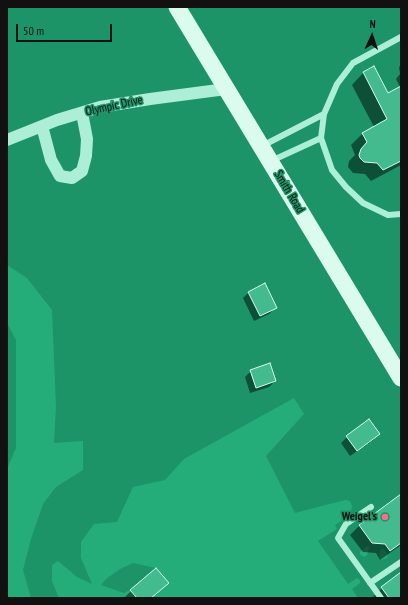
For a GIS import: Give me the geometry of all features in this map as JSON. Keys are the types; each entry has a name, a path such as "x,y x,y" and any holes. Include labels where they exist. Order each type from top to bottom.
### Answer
{"street":[{"name":"Smith Road","path":"177,7 400,376"},
{"name":"Olympic Drive","path":"7,140 42,126 107,105 150,98 226,89"},
{"path":"42,126 51,160 60,176 72,178 82,171 86,156 87,139 82,113"}],"lane":[{"path":"401,37 353,63 337,84 324,114 321,138 324,151 332,170 346,187 363,203 388,215 401,214"},
{"path":"261,147 324,114"},
{"path":"270,161 321,138"},
{"path":"371,507 346,524 338,538 381,598"},
{"path":"370,583 401,562"}],"green space":[{"path":"7,265 27,278 52,310 56,407 54,443 83,441 83,470 56,487 43,504 31,539 23,570 31,598 7,598 7,469 16,448 16,340 7,323"},
{"path":"294,398 304,414 266,456 295,513 345,500 350,501 352,506 351,511 346,518 335,525 337,529 318,541 348,584 357,578 360,580 360,583 352,589 358,598 151,598 169,583 156,568 133,563 120,569 106,579 101,585 124,593 130,590 137,598 59,598 52,581 52,565 58,561 77,577 92,584 81,558 81,542 94,524 117,522 133,487 165,480 184,459"},
{"path":"367,546 369,548 367,555 364,557 360,554 360,552"},
{"path":"383,548 388,555 387,558 381,560 379,558 380,550"}],"building":[{"path":"374,66 388,93 401,86 401,161 383,170 377,163 364,162 359,155 361,149 367,142 362,133 387,119 363,72"},
{"path":"265,283 277,308 260,316 248,292"},
{"path":"270,363 276,381 256,388 250,370"},
{"path":"369,419 380,434 357,451 346,436"},
{"name":"Weigel's","path":"401,494 401,543 390,551 385,544 372,543 359,525"},
{"path":"156,568 169,583 151,598 137,598 130,590"},
{"path":"401,572 401,598 389,598 381,587"}],"place":[{"name":"Weigel's","path":"385,517"}]}
